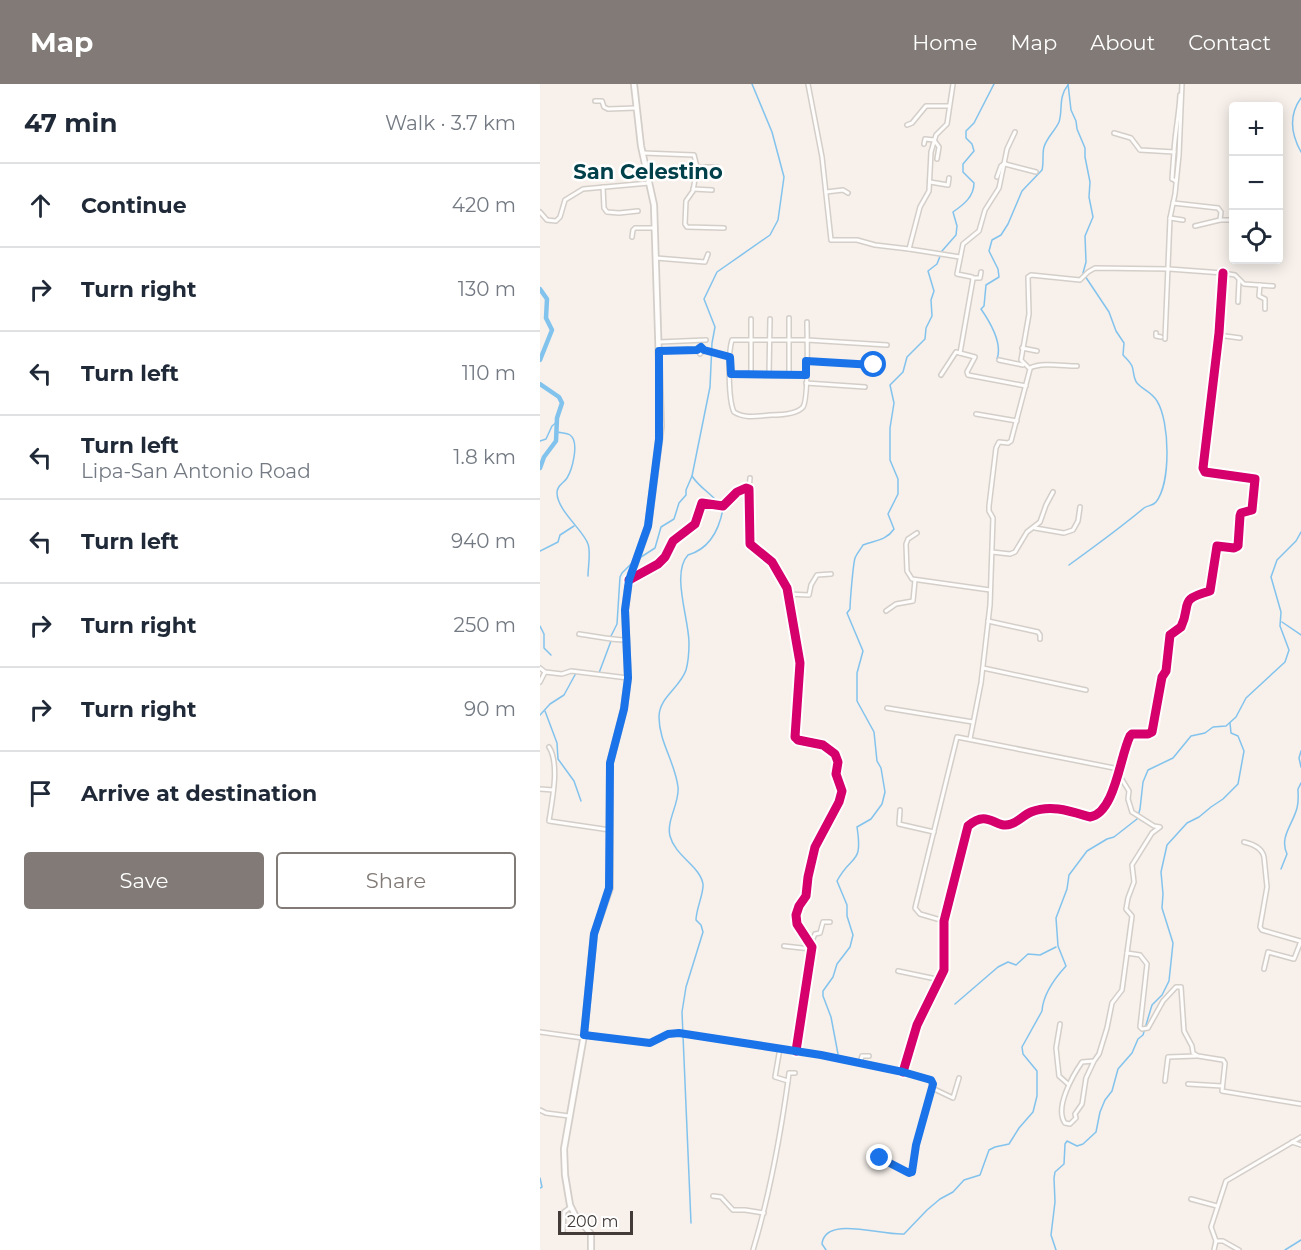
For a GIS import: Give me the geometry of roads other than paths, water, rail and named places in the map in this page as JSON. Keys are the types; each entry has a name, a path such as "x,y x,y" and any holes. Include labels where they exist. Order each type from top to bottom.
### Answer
{"main road":[{"path":"591,1250 591,1234 571,1207 564,1162 584,1037 594,934 609,888 610,763 624,709 628,678 625,610 629,580 648,526 659,439 659,342 654,202 642,153 634,84"}],"street":[{"path":"808,84 826,192 831,240 857,240 875,245 960,257"},
{"path":"909,249 920,207 929,194 930,159 934,140 946,124 953,84"},
{"path":"1176,181 1172,179 1181,84"},
{"path":"1156,333 1156,336 1163,337 1169,269 1170,218 1182,122 1181,84"},
{"path":"595,101 602,101 604,107 608,109 636,108"},
{"path":"907,125 912,123 926,106 949,106"},
{"path":"981,272 980,278 957,275 964,243 981,228 985,210 999,188 1006,149 1015,132"},
{"path":"1114,133 1131,138 1140,150 1174,152"},
{"path":"924,144 925,139 934,140 939,147 937,159"},
{"path":"642,153 696,156 697,167 693,189 686,201 686,226 724,228"},
{"path":"1005,163 1036,172"},
{"path":"997,177 1001,166 1005,163"},
{"path":"697,167 717,167"},
{"path":"930,182 948,185 949,178"},
{"path":"540,212 547,220 556,221 568,197 583,189 651,183"},
{"path":"603,187 604,208 607,212 638,211"},
{"path":"693,189 712,190"},
{"path":"826,192 843,190 848,193"},
{"path":"1173,203 1218,208 1221,212 1220,220"},
{"path":"1170,218 1183,220"},
{"path":"1195,226 1229,220"},
{"path":"632,237 635,228 655,228"},
{"path":"656,258 705,262 708,254"},
{"path":"1024,365 1021,360 1029,314 1028,277 1031,275 1084,277 1095,268 1169,269 1222,273 1235,276 1244,284 1273,286"},
{"path":"903,1072 918,1025 940,980 945,963 944,921 968,826 983,818 1012,824 1033,811 1058,807 1092,818 1100,812 1113,791 1130,736 1152,732 1162,678 1166,671 1170,635 1181,627 1187,602 1198,593 1210,591 1216,548 1219,545 1237,547 1240,514 1250,512 1252,508 1255,479 1219,475 1203,470 1218,335 1222,273"},
{"path":"960,353 973,278"},
{"path":"1238,302 1239,280"},
{"path":"1260,285 1259,296 1265,299 1265,309"},
{"path":"789,318 789,375"},
{"path":"750,374 751,319"},
{"path":"769,375 770,319"},
{"path":"807,322 807,340 806,361 806,398 799,410 778,415 743,416 734,412 732,408 731,340 807,340 887,345"},
{"path":"1218,335 1240,338"},
{"path":"659,342 706,340"},
{"path":"1022,348 1037,351"},
{"path":"659,351 697,350 700,354 704,350 730,357"},
{"path":"941,375 954,353 960,353 975,357 967,372 968,375 1026,386"},
{"path":"999,360 1030,368 1040,364 1060,367 1077,366"},
{"path":"806,361 874,365"},
{"path":"970,739 983,668 988,621 993,518 989,506 997,444 1010,443 1030,368"},
{"path":"731,374 806,375"},
{"path":"806,383 865,387"},
{"path":"976,414 1017,421"},
{"path":"750,478 750,544 772,562 787,588 800,663 795,737 798,740 823,745 835,754 838,762 836,774 842,791 839,802 815,847 806,897 798,906 796,915 797,924 811,943 812,949 796,1051"},
{"path":"629,580 658,564 665,557 673,541 695,525 702,503 723,506 738,492 749,489"},
{"path":"992,552 1012,554 1025,534 1040,522 1053,492"},
{"path":"1033,528 1064,533 1073,530 1077,524 1080,507"},
{"path":"917,533 908,539 906,544 907,571 910,577 915,580 990,590"},
{"path":"788,594 809,595 811,585 817,575 831,574"},
{"path":"886,611 896,604 913,601 915,580"},
{"path":"988,621 1038,632 1040,639"},
{"path":"579,634 626,640"},
{"path":"540,668 545,672 562,674 571,671 628,678"},
{"path":"983,668 1086,690"},
{"path":"540,682 545,672"},
{"path":"886,708 973,722"},
{"path":"944,921 920,914 915,908 955,740 958,736 1119,771"},
{"path":"549,747 554,755 549,821 610,830"},
{"path":"1094,1061 1082,1062 1068,1084 1062,1105 1062,1118 1065,1123 1070,1124 1076,1118 1075,1114 1082,1104 1086,1078 1100,1054 1112,1003 1122,990 1132,915 1126,909 1134,882 1132,867 1152,833 1160,827 1154,826 1132,812 1128,799 1129,791 1119,771"},
{"path":"540,789 553,790"},
{"path":"900,810 899,824 934,832"},
{"path":"1244,842 1257,847 1263,852 1264,857 1267,887 1260,927 1262,930 1301,941 1294,959 1268,952 1264,969"},
{"path":"811,943 815,934 820,933 823,923 830,922"},
{"path":"784,946 812,949"},
{"path":"1127,953 1140,956 1147,964 1140,1027 1148,1028 1163,1001 1176,987 1181,987 1185,1033 1193,1053 1198,1056"},
{"path":"898,970 940,980"},
{"path":"1060,1024 1056,1048 1059,1076 1068,1084"},
{"path":"540,1032 650,1043 668,1034 679,1033 780,1048 903,1072 931,1080 932,1088 916,1145 912,1172 909,1173 880,1158"},
{"path":"780,1048 775,1077 788,1081"},
{"path":"860,1064 863,1051"},
{"path":"862,1056 869,1056"},
{"path":"1165,1082 1168,1057 1198,1056 1225,1061 1222,1091 1301,1104"},
{"path":"753,1250 777,1156 789,1073 795,1073"},
{"path":"932,1088 953,1098 960,1078"},
{"path":"1188,1084 1222,1086"},
{"path":"540,1110 570,1116"},
{"path":"1214,1250 1216,1241 1211,1227 1224,1185 1229,1179 1301,1137"},
{"path":"1292,1142 1301,1145"},
{"path":"713,1196 721,1197 733,1210 764,1213"},
{"path":"1191,1199 1217,1206"},
{"path":"563,1232 564,1211 571,1207"},
{"path":"1216,1241 1223,1241 1239,1250"}],"waterway":[{"path":"638,559 655,548 661,527 674,519 679,503 686,495 692,476 710,387 715,327 704,299 717,272 770,235 778,220 784,177 772,132 752,84"},
{"path":"838,1054 823,991 833,977 837,964 850,947 853,935 847,916 847,905 837,881 857,854 859,848 857,827 871,819 882,804 885,792 881,768 877,761 874,732 857,701 857,673 863,651 847,613 850,609 854,562 863,545 884,538 894,529 888,514 898,494 898,479 890,460 890,428 894,403 890,385 903,372 907,357 925,339 926,328 932,316 931,300 934,291 928,271 937,264 942,251 956,235 957,226 953,212 964,203 974,188 974,183 963,172 963,164 974,151 972,144 966,138 966,131 974,123 994,84"},
{"path":"1068,84 1071,110 1085,148 1093,217 1085,236 1086,262 1083,273 1109,312 1116,331 1124,343 1123,355 1132,366 1136,381 1157,401 1164,423 1167,452 1164,481 1156,502 1144,508 1069,565"},
{"path":"997,359 997,340 992,326 981,309 984,306 986,285 999,277 998,269 989,251 992,240 1001,235 1008,224 1022,191 1042,170 1044,147 1059,122 1063,94 1068,85"},
{"path":"1301,98 1294,112 1292,125 1301,152"},
{"path":"540,289 547,299 546,318 552,330 540,360"},
{"path":"540,384 559,397 562,403 557,418 556,441 544,457 540,468"},
{"path":"540,441 546,439 552,426 557,422"},
{"path":"557,432 566,433 573,439 575,450 571,469 557,493 561,506 588,544 588,576"},
{"path":"691,1223 682,1012 686,987 703,932 696,920 703,884 697,872 677,849 670,836 669,830 678,787 662,735 659,717 662,704 683,676 687,664 689,646 681,584 683,563 688,555 702,548 712,538 723,509 692,476"},
{"path":"540,551 558,542 560,535 574,526"},
{"path":"826,1250 822,1244 825,1235 833,1230 856,1229 904,1234 927,1210 953,1192 964,1180 980,1175 989,1150 1009,1144 1033,1112 1037,1096 1037,1071 1023,1054 1022,1047 1042,1011 1050,987 1066,966 1058,946 1056,918 1067,889 1069,875 1087,851 1114,837 1137,819 1143,782 1148,770 1173,758 1191,736 1205,733 1213,727 1226,726 1236,717 1246,698 1285,662 1289,650 1280,626 1281,612 1271,577 1277,560 1296,541 1301,532"},
{"path":"610,638 617,624 620,577 633,562"},
{"path":"1282,622 1301,635"},
{"path":"540,626 544,634 544,648 551,655"},
{"path":"599,673 611,641"},
{"path":"540,715 550,704 564,695 576,673"},
{"path":"545,711 557,743 558,759 574,781 581,801"},
{"path":"1056,1250 1051,1235 1055,1202 1054,1178 1055,1172 1064,1164 1065,1144 1067,1141 1077,1146 1083,1144 1096,1132 1100,1112 1112,1091 1118,1069 1132,1053 1138,1039 1143,1035 1152,1005 1162,995 1169,981 1173,943 1162,908 1161,872 1167,845 1187,823 1223,799 1238,784 1244,751 1238,736 1231,733 1230,723"},
{"path":"1301,751 1299,758 1301,767"},
{"path":"1281,869 1287,854 1286,836 1297,808 1298,789 1301,783"},
{"path":"955,1004 998,967 1008,962 1016,965 1028,954 1040,955 1056,947"},
{"path":"540,1178 542,1187 540,1188"},
{"path":"1285,1250 1301,1240"}],"district":[{"name":"San Celestino","path":"648,172"}]}
